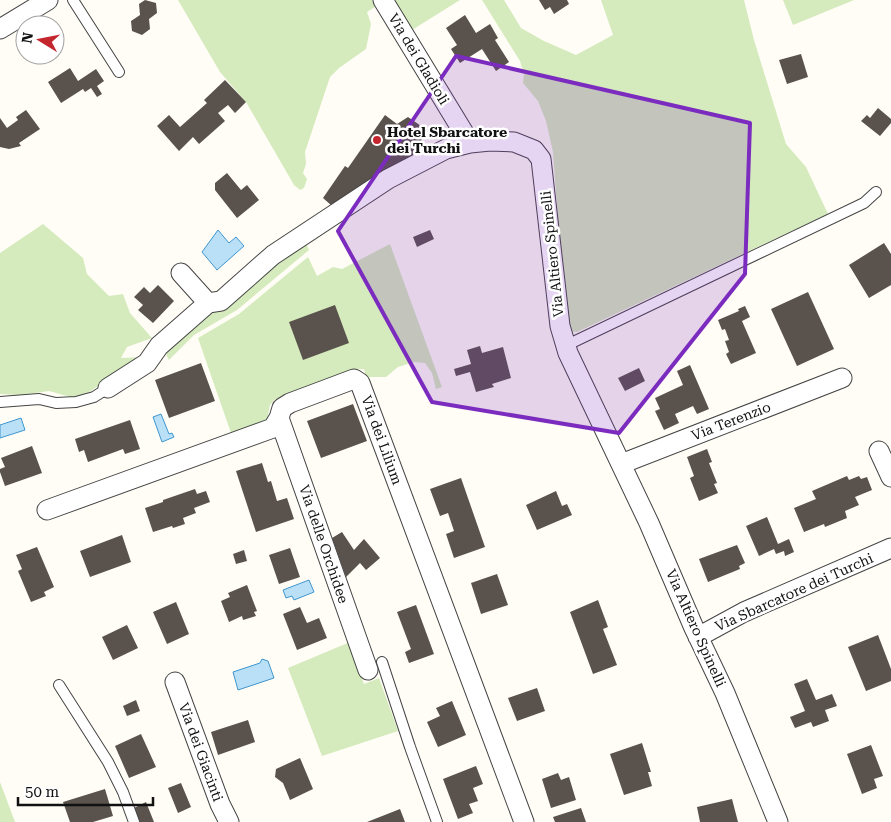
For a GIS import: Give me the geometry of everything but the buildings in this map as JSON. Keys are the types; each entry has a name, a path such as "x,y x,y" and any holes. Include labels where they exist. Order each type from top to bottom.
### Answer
{"street":[{"path":"0,29 48,0"},
{"name":"Via dei Gladioli","path":"383,0 470,143"},
{"name":"Via Altiero Spinelli","path":"108,388 147,362 159,346 208,303 221,301 273,255 388,178 446,149 470,143 490,141 514,142 534,150 542,159 560,326 565,346 649,523 700,641 725,693 778,822"},
{"path":"180,274 208,303"},
{"name":"Via Terenzio","path":"620,464 842,378"},
{"name":"Via dei Lilium","path":"47,510 273,428 282,408 290,403 354,379 360,383 524,822"},
{"name":"Via delle Orchidee","path":"279,418 375,666"},
{"path":"879,451 891,477"},
{"name":"Via Sbarcatore dei Turchi","path":"700,641 744,612 891,548"},
{"path":"700,641 891,560"},
{"name":"Via dei Giacinti","path":"175,682 220,804 229,822"}],"lane":[{"path":"73,0 119,72"},
{"path":"565,346 864,203 876,192"},
{"path":"0,402 39,399 56,402 76,402 94,397 108,388"},
{"path":"375,666 410,748 437,822"},
{"path":"59,685 108,762 134,822"}],"highlighted area":[{"path":"456,56 750,123 745,274 619,433 432,402 338,231"}],"green space":[{"path":"178,0 374,0 378,5 367,12 371,24 366,49 339,68 330,77 305,152 306,164 303,173 307,179 304,188 300,190 294,185 246,102 220,72"},
{"path":"392,0 460,0 412,30"},
{"path":"482,0 504,0 521,28 544,41 576,55 613,35 601,0 744,0 754,40 786,144 806,167 828,214 577,332 566,331 553,152 546,121 538,101 523,83 524,74 520,61"},
{"path":"783,0 854,0 793,25"},
{"path":"43,224 83,258 87,274 109,296 123,294 130,313 152,338 127,347 121,358 142,357 89,392 74,398 49,391 20,395 0,394 0,253"},
{"path":"306,243 309,250 237,310 194,335 169,360 164,350 207,312 242,291 296,248"},
{"path":"390,244 442,387 436,389 432,373 425,363 414,362 398,367 386,377 366,377 364,369 356,369 274,400 270,405 267,420 231,433 198,338 239,314 308,257 317,276 333,267 342,269"},
{"path":"350,642 364,684 379,678 398,731 322,756 288,668"},
{"path":"0,782 15,822 0,822"}],"water":[{"path":"218,230 229,243 236,237 244,246 217,270 202,252"},
{"path":"161,414 169,434 172,433 174,437 162,442 153,417"},
{"path":"21,418 25,430 0,438 0,425"},
{"path":"309,580 314,592 294,600 292,596 286,598 283,590"},
{"path":"262,659 268,661 274,678 238,690 233,672 260,663"}],"place":[{"name":"Hotel Sbarcatore dei Turchi","path":"377,140"}]}
